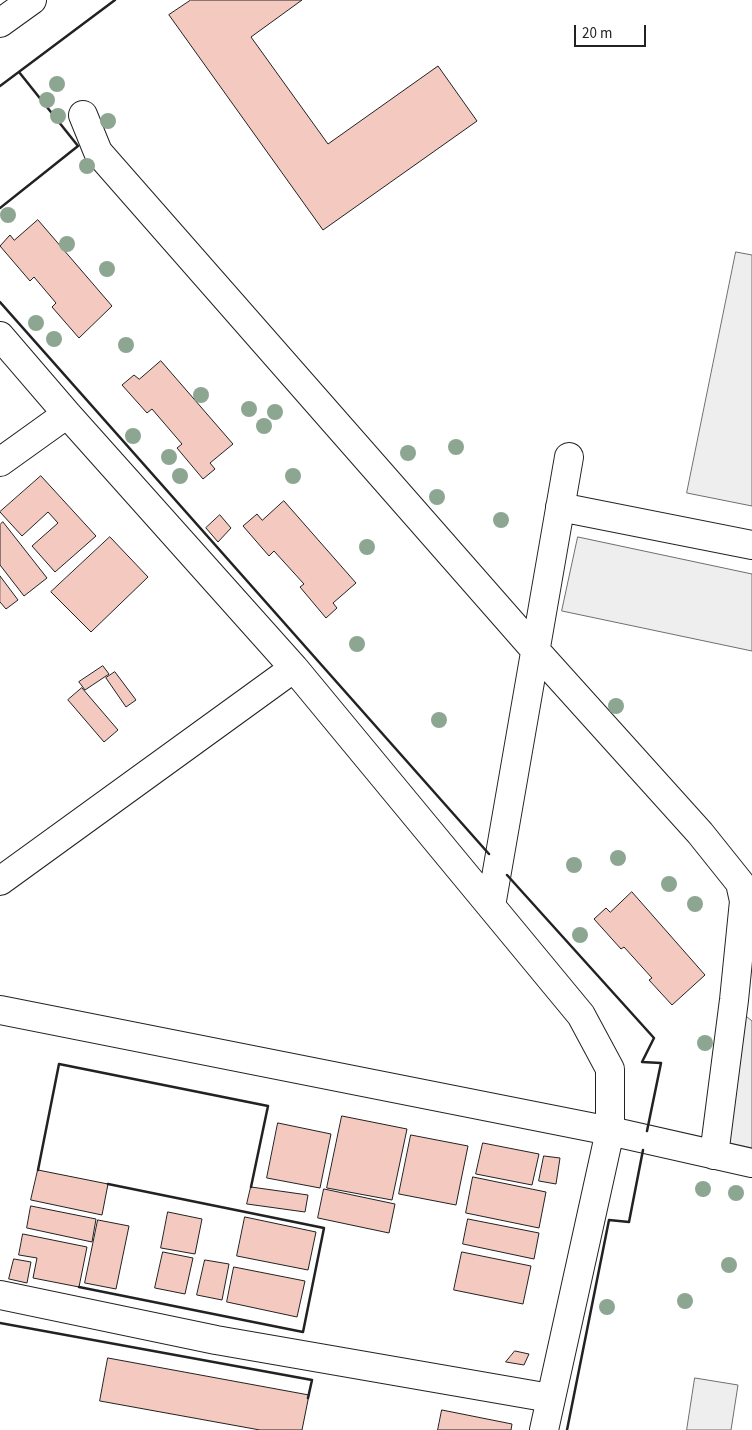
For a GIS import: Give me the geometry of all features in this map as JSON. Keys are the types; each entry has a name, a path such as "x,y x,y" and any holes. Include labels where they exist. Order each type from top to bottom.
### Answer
{"street":[{"path":"0,23 32,0"},
{"path":"83,115 98,152 536,651 700,833 740,883 744,901 734,1000 714,1155"},
{"path":"0,336 67,414 294,668 581,1015 610,1069 610,1131 544,1430"},
{"path":"0,462 67,414"},
{"path":"492,906 569,457"},
{"path":"560,506 752,546"},
{"path":"0,881 294,668"},
{"path":"0,1010 610,1131 752,1163"},
{"path":"0,1295 216,1340 550,1398"}],"shaded area":[{"path":"736,252 752,255 752,506 687,493"},
{"path":"578,537 752,574 752,651 562,611"},
{"path":"736,1008 752,1021 752,1158 718,1152"},
{"path":"695,1378 738,1385 731,1430 687,1430"}],"building":[{"path":"191,0 302,0 251,37 328,144 438,66 477,121 323,230 169,15"},
{"path":"38,220 112,306 79,338 52,307 56,303 34,277 30,281 0,246 10,235 14,240"},
{"path":"161,361 233,444 210,463 215,469 203,479 177,448 182,444 152,409 147,413 122,385 134,375 139,379"},
{"path":"41,476 96,536 55,572 32,546 58,523 48,512 22,536 0,512"},
{"path":"284,501 356,583 333,603 337,608 326,618 300,587 304,584 274,551 269,556 243,526 257,514 262,520"},
{"path":"220,515 231,528 218,542 206,528"},
{"path":"3,522 47,578 24,596 0,565 0,525"},
{"path":"110,537 148,577 91,632 51,592"},
{"path":"0,576 18,600 6,609 0,602"},
{"path":"103,666 109,674 85,690 79,682"},
{"path":"115,672 136,700 126,707 106,678"},
{"path":"82,688 118,730 104,742 68,700"},
{"path":"632,892 705,975 672,1005 649,980 652,978 624,947 621,949 594,919 606,908 610,912"},
{"path":"342,1116 407,1129 392,1200 327,1188"},
{"path":"278,1123 331,1134 320,1188 267,1178"},
{"path":"411,1135 468,1146 456,1205 399,1194"},
{"path":"483,1143 539,1154 532,1185 476,1174"},
{"path":"544,1156 560,1158 556,1184 539,1181"},
{"path":"38,1170 108,1184 102,1215 31,1200"},
{"path":"473,1177 546,1192 539,1228 466,1213"},
{"path":"251,1187 308,1195 305,1212 247,1204"},
{"path":"324,1189 395,1204 389,1233 318,1218"},
{"path":"31,1206 96,1219 92,1242 27,1228"},
{"path":"168,1212 202,1219 195,1254 161,1248"},
{"path":"245,1217 316,1232 308,1270 237,1256"},
{"path":"468,1219 539,1233 534,1259 463,1244"},
{"path":"98,1220 129,1226 116,1289 85,1283"},
{"path":"23,1234 87,1247 79,1287 33,1278 37,1258 19,1255"},
{"path":"163,1252 193,1258 185,1294 155,1288"},
{"path":"462,1252 531,1266 523,1304 454,1290"},
{"path":"14,1259 31,1262 27,1283 9,1279"},
{"path":"205,1260 229,1264 222,1300 197,1295"},
{"path":"234,1267 305,1281 297,1317 227,1302"},
{"path":"515,1351 529,1354 524,1365 506,1362"},
{"path":"108,1358 309,1395 302,1430 260,1430 100,1401"},
{"path":"442,1410 512,1424 511,1430 438,1430"}],"wall":[{"path":"0,86 115,0"},
{"path":"0,208 78,146 19,72"},
{"path":"0,302 489,854"},
{"path":"507,875 654,1038 642,1062 661,1063 647,1131"},
{"path":"38,1170 59,1064 268,1106 251,1187"},
{"path":"567,1430 609,1220 629,1222 643,1150"},
{"path":"79,1287 303,1332 324,1228 108,1184"},
{"path":"0,1323 312,1380 308,1398"}]}
